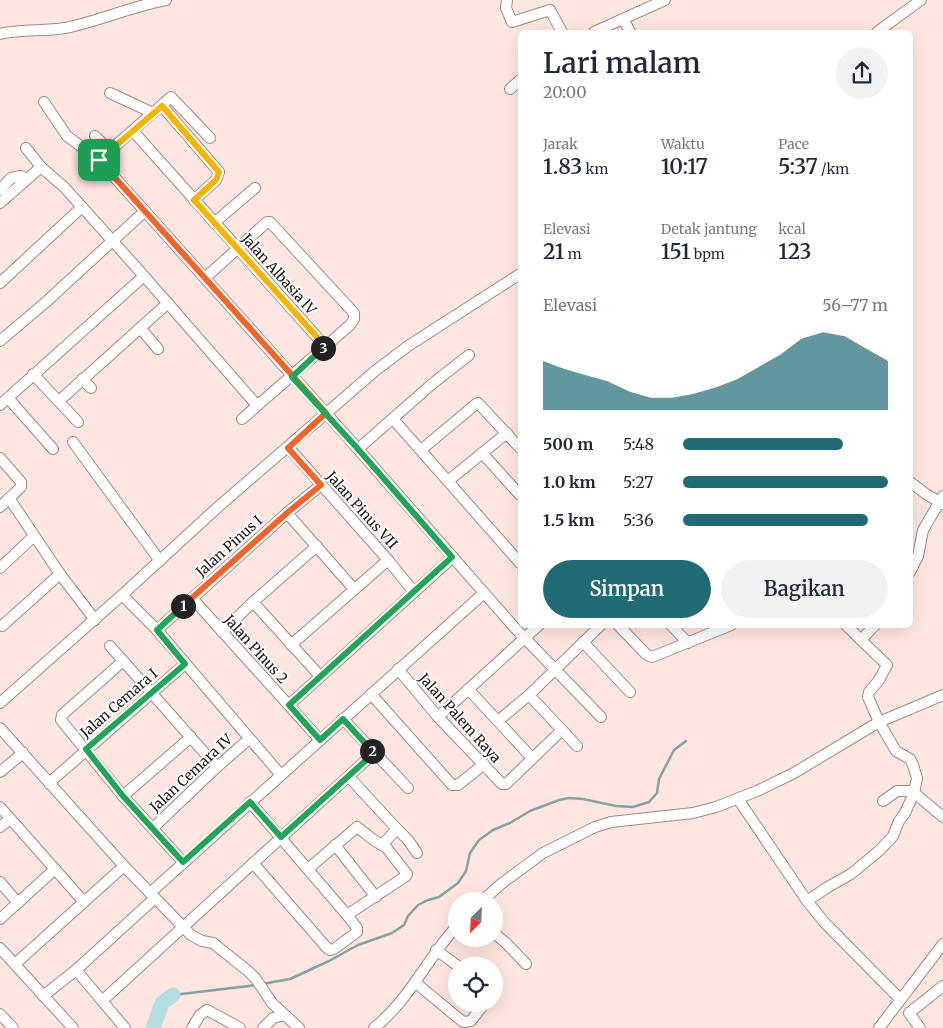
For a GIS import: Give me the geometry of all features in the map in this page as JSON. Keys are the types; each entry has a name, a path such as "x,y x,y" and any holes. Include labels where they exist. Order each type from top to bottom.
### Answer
{"street":[{"path":"0,34 60,29 142,5 166,0"},
{"path":"506,0 506,8 512,22 550,10 561,30"},
{"path":"599,30 665,0"},
{"path":"880,30 914,2"},
{"path":"624,20 629,30"},
{"path":"510,90 518,82"},
{"path":"110,93 153,113"},
{"path":"99,160 171,97 210,138"},
{"path":"44,102 67,136 99,160 206,278 525,639 601,717"},
{"path":"162,106 219,172 216,180 194,200"},
{"name":"Jalan Albasia lV","path":"132,131 325,346"},
{"path":"95,136 109,150"},
{"path":"26,148 41,167 65,188 258,404"},
{"path":"0,203 41,167"},
{"path":"0,190 11,178 20,176 27,179"},
{"path":"214,223 255,188"},
{"path":"0,283 82,207"},
{"path":"0,341 46,302 145,211"},
{"path":"206,278 268,222 275,226 354,313 352,322 292,377 242,419"},
{"path":"0,703 375,371 408,346 518,275"},
{"path":"53,449 4,401 144,276"},
{"path":"59,401 168,303"},
{"path":"141,328 158,350"},
{"path":"358,449 432,384 469,355"},
{"path":"33,374 78,422"},
{"path":"82,379 91,388"},
{"path":"420,450 476,404 481,405 518,446"},
{"path":"393,419 518,561"},
{"path":"448,481 507,433"},
{"path":"73,442 160,561"},
{"name":"Jalan Pinus VII","path":"288,448 388,560 414,592"},
{"path":"482,453 518,490"},
{"path":"0,458 20,482 21,487 0,507"},
{"path":"913,484 926,494 942,500 923,530 918,556 913,566"},
{"name":"Jalan Pinus I","path":"157,630 287,513 321,485"},
{"path":"10,498 60,574 95,620"},
{"path":"287,513 354,589"},
{"path":"0,568 34,536"},
{"path":"222,632 317,546"},
{"path":"289,705 452,557"},
{"path":"292,645 388,560"},
{"path":"2,626 60,574"},
{"path":"43,996 76,970 183,862 484,593"},
{"path":"122,595 157,630 280,774"},
{"name":"Jalan Pinus 2","path":"192,598 320,740"},
{"path":"253,602 320,676"},
{"path":"438,717 536,628"},
{"path":"498,721 529,695 598,628"},
{"path":"621,628 650,657 688,644 723,628"},
{"path":"674,628 688,644"},
{"path":"806,901 828,886 851,874 871,858 893,836 899,821 906,813 914,793 917,778 910,759 896,751 879,722 868,696 887,665 849,628"},
{"path":"861,640 872,628"},
{"path":"583,642 630,692"},
{"path":"110,646 122,662 217,767"},
{"path":"122,662 62,715 61,720 123,796 183,862"},
{"name":"Jalan Cemara I","path":"49,783 185,664"},
{"name":"Jalan Palem Raya","path":"398,669 438,717 502,784 506,784 532,758"},
{"path":"468,689 532,758 562,730"},
{"path":"372,694 452,785 458,785 484,764"},
{"path":"529,695 577,746"},
{"path":"492,892 542,853 604,824 624,820 693,813 738,799 794,773 879,722 943,695"},
{"path":"343,719 408,788"},
{"path":"0,728 124,866 184,928 196,938 213,943 256,979 272,1003 299,1028"},
{"path":"123,796 191,737"},
{"name":"Jalan Cemara IV","path":"153,828 217,767 250,739"},
{"path":"0,772 23,753"},
{"path":"102,1001 374,753"},
{"path":"348,777 408,840 417,853"},
{"path":"883,801 897,791 909,791 943,817"},
{"path":"738,799 806,901 894,994"},
{"path":"250,802 348,915 357,928 357,932 330,950 253,863"},
{"path":"0,807 84,902"},
{"path":"0,827 10,819"},
{"path":"308,869 357,827 389,850 406,874 403,879 348,915"},
{"path":"382,845 398,829"},
{"path":"335,845 376,897"},
{"path":"14,964 124,866"},
{"path":"0,919 55,869"},
{"path":"0,882 18,903"},
{"path":"381,1026 416,983 436,950 448,936"},
{"path":"503,941 526,964"},
{"path":"879,1028 894,994 943,944"},
{"path":"0,948 73,1028"},
{"path":"436,950 448,959"},
{"path":"76,970 124,1028"},
{"path":"416,983 448,1010"},
{"path":"920,1028 909,1013 943,986"},
{"path":"192,1028 200,1015 207,1010 240,1028"},
{"path":"451,1012 463,1022 471,1021 478,1012"},
{"path":"0,1014 13,1028"},
{"path":"262,1028 273,1018 285,1015"}],"waterway":[{"path":"262,984 290,979 358,945 392,933 404,925 408,916 418,905 439,897 458,883 466,871 470,853 479,840 493,830 510,823 530,811 569,798 633,807 649,802 657,793 659,779 674,750 686,741"},
{"path":"173,995 257,985"},
{"path":"153,1028 162,1003 173,995"}],"route":[{"path":"99,160 162,106 219,172 216,180 194,200 325,346 292,377 326,413 358,449 452,557 289,705 320,740 343,719 374,753 281,837 250,802 183,862 123,796 86,749 185,664 157,630 287,513 321,485 288,448 326,413 292,377 206,278 99,160"}]}
